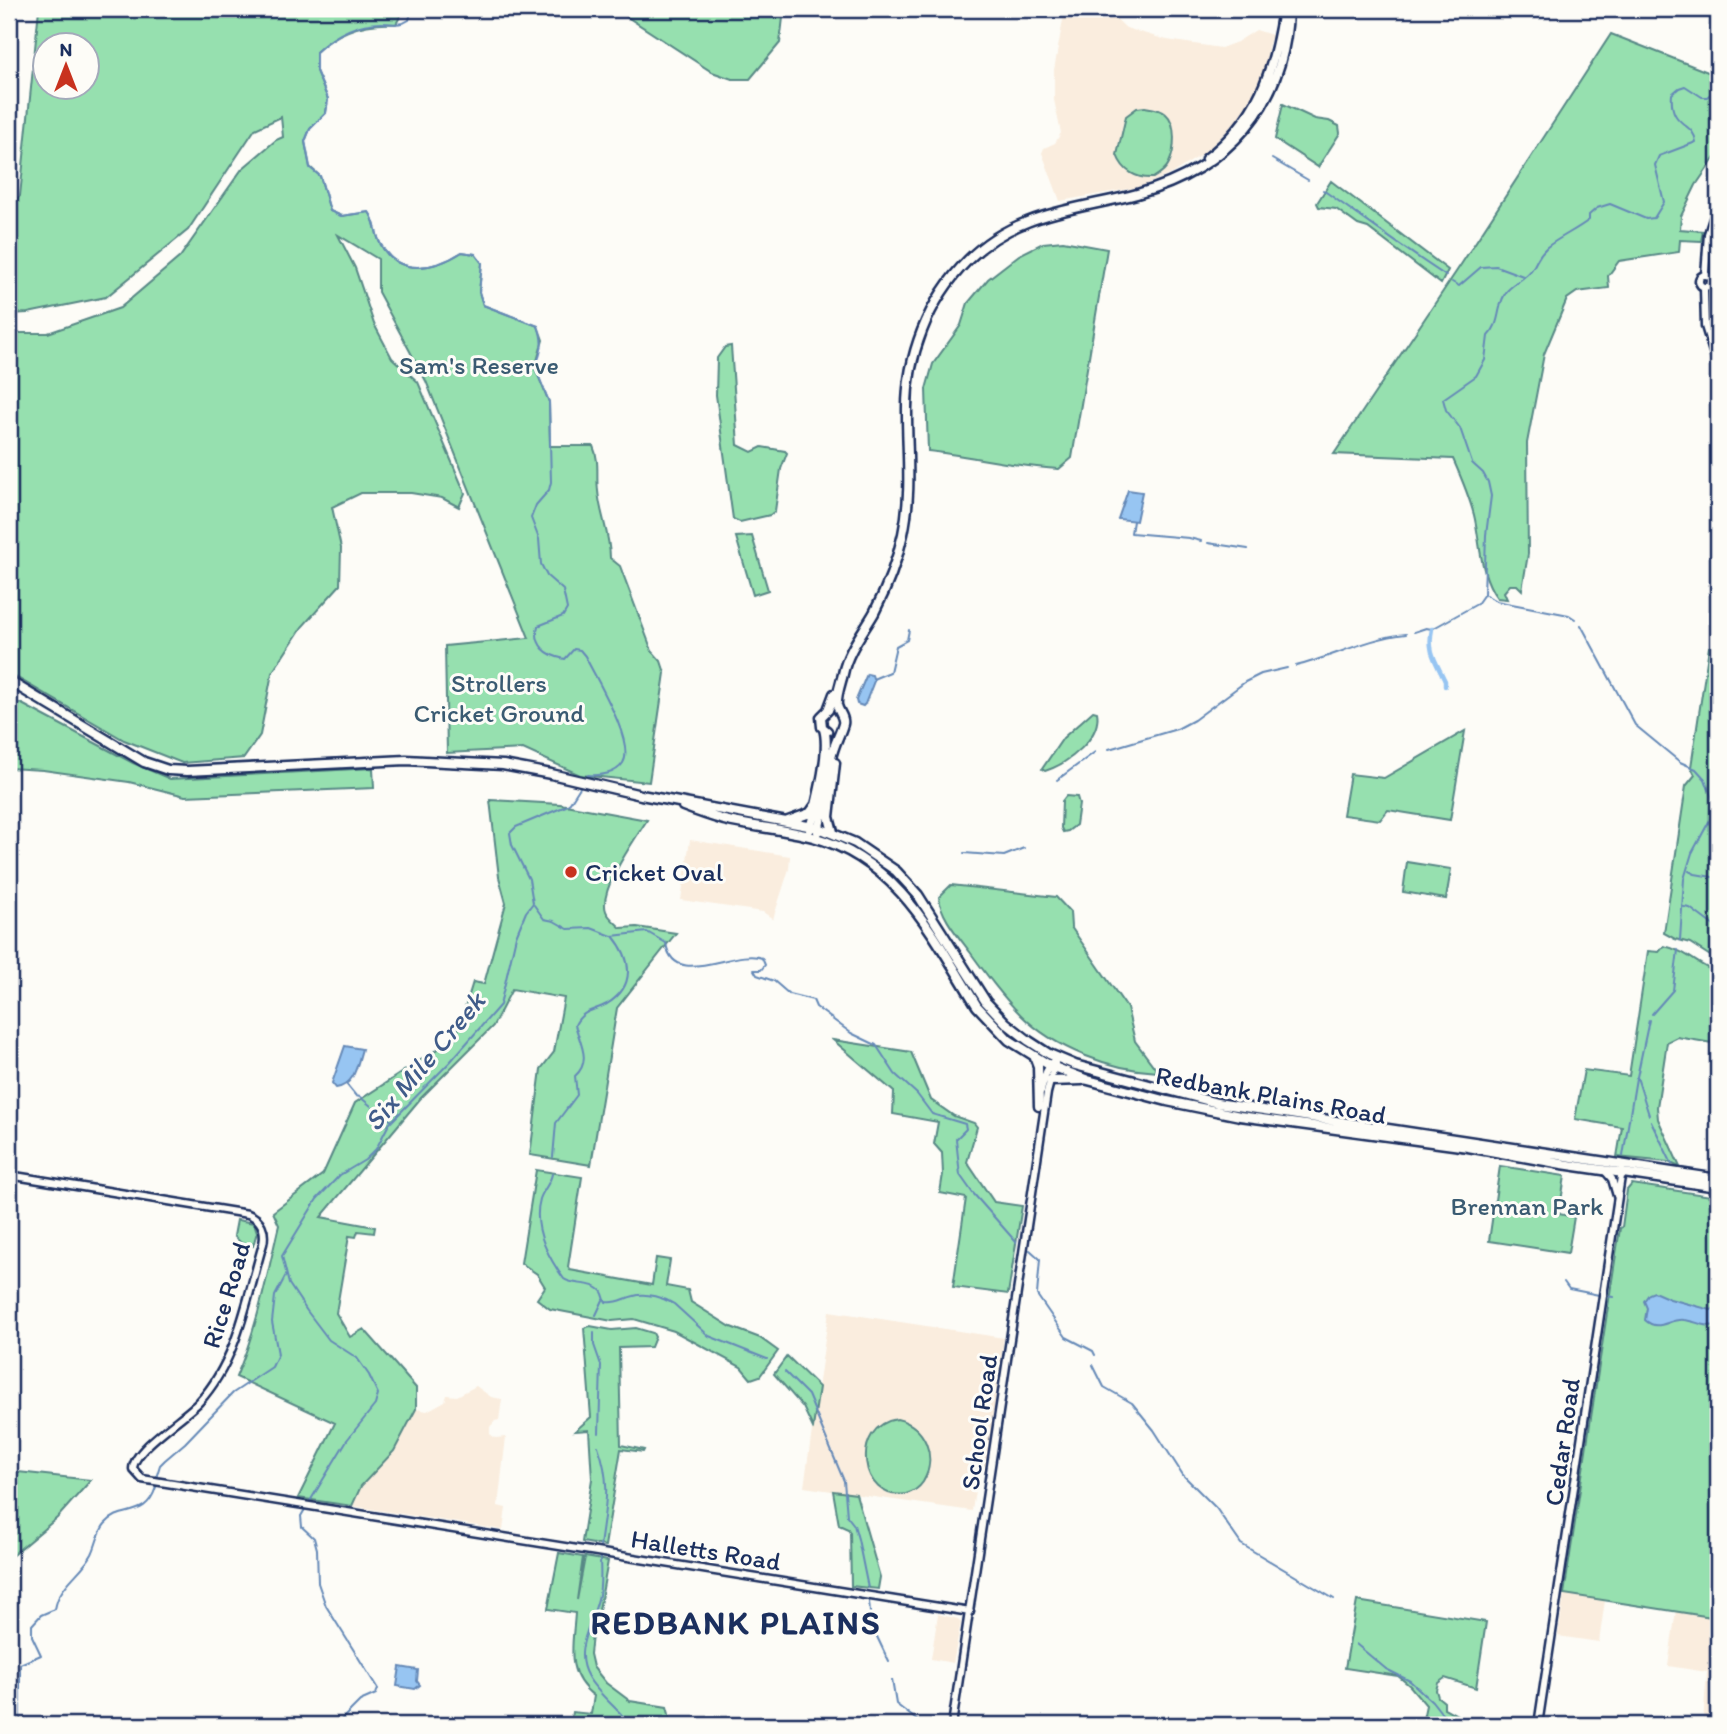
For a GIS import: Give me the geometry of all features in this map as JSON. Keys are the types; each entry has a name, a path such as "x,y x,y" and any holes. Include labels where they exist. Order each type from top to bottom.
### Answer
{"main road":[{"path":"1181,177 1232,137 1250,114 1269,74 1283,9"},
{"path":"815,827 826,740 821,717 828,710 887,585 900,547 910,476 906,414 911,363 920,334 942,293 968,259 1010,229 1052,212 1136,194 1181,177 1218,157 1246,128 1274,83 1287,34 1288,9"},
{"path":"813,837 831,757 843,720 837,697 843,674"},
{"name":"Redbank Plains Road","path":"9,682 144,762 168,770 380,761 442,761 515,766 670,801 788,821 834,832 883,860 907,882 986,1002 1028,1041 1056,1058 1091,1071 1217,1104 1718,1187"},
{"path":"828,710 839,712"},
{"path":"824,729 833,732 839,730"},
{"path":"831,757 835,763 835,774 829,817 830,828 834,832"},
{"name":"Redbank Plains Road","path":"670,801 725,820 833,843 867,862 913,904 982,1013 1009,1040 1035,1058 1088,1080 1182,1105 1240,1116 1468,1147 1605,1171 1622,1169 1718,1179"},
{"path":"788,821 810,813 816,804"},
{"path":"1035,1058 1038,1066 1039,1106"},
{"path":"1049,1081 1088,1080"}],"street":[{"path":"1718,203 1708,233 1705,275 1711,282 1710,286 1704,288 1705,326 1718,368"},
{"name":"School Road","path":"1042,1124 1039,1106 1044,1077 1056,1058"},
{"name":"School Road","path":"952,1725 1051,1066"},
{"name":"Cedar Road","path":"1538,1725 1622,1169"},
{"path":"1605,1171 1612,1179 1618,1197"},
{"name":"Rice Road","path":"9,1175 248,1214 262,1226 263,1244 225,1366 198,1403 137,1456 133,1464 134,1472"},
{"name":"Halletts Road","path":"134,1472 147,1481 970,1612"}],"shaded area":[{"path":"1065,9 1106,9 1126,28 1167,40 1221,48 1256,30 1272,35 1267,62 1252,97 1235,123 1206,152 1171,174 1140,187 1060,201 1042,153 1044,148 1055,143 1061,133 1054,100 1054,70"},
{"path":"690,840 790,856 789,869 773,919 763,912 681,900"},
{"path":"829,1311 1004,1338 985,1471 978,1470 972,1511 804,1487"},
{"path":"476,1386 491,1397 502,1399 499,1420 490,1427 490,1434 495,1438 506,1437 498,1506 506,1508 503,1530 352,1506 361,1486 394,1451 416,1409 427,1411 445,1401 447,1395 457,1396"},
{"path":"1564,1594 1605,1600 1599,1642 1558,1636"},
{"path":"1676,1610 1718,1618 1718,1695 1714,1723 1703,1722 1707,1672 1668,1666"},
{"path":"938,1614 961,1622 953,1663 931,1659"}],"green space":[{"path":"39,9 373,9 401,15 396,24 374,24 343,33 316,52 316,71 328,99 326,113 310,129 305,142 310,167 320,176 330,211 342,216 369,212 380,243 396,262 407,266 429,266 462,252 475,254 482,263 479,292 483,305 538,326 543,340 535,368 549,402 550,446 593,446 599,500 610,558 620,566 652,651 661,661 665,673 649,782 580,775 523,749 447,753 445,646 529,638 426,381 378,292 378,259 338,235 355,268 374,324 392,358 418,382 465,493 459,507 442,498 411,493 361,493 332,507 341,548 340,585 302,627 272,673 260,735 244,758 182,763 124,740 9,673 9,333 48,333 120,308 180,257 242,169 283,137 281,117 255,129 188,230 106,297 28,313 9,314 9,205 20,196 32,78 32,102 102,102 102,32 37,32"},
{"path":"615,9 784,9 780,43 750,79 732,79 712,72"},
{"path":"1611,34 1718,76 1718,153 1696,185 1681,216 1680,229 1703,231 1701,241 1680,240 1679,252 1619,261 1608,276 1609,288 1577,292 1567,299 1544,354 1527,443 1528,554 1522,590 1517,585 1510,585 1504,592 1507,599 1497,598 1487,579 1472,508 1453,459 1334,454"},
{"path":"1283,104 1315,119 1339,126 1340,133 1318,167 1275,139"},
{"path":"1145,107 1164,112 1170,118 1173,130 1174,145 1169,163 1153,178 1131,173 1117,155 1126,116 1137,108"},
{"path":"1331,181 1448,270 1441,284 1368,228 1358,225 1336,209 1319,207 1317,203"},
{"path":"1063,241 1107,249 1072,458 1059,469 928,451 926,389 933,364 961,325 968,303 988,279 1019,255 1043,243"},
{"path":"731,346 738,445 752,452 762,447 787,453 781,469 775,511 770,515 740,522 733,519 716,395 717,358 725,347"},
{"path":"752,536 768,590 753,595 736,537"},
{"path":"1709,647 1718,648 1718,961 1690,943 1664,933 1686,786 1695,775 1691,767"},
{"path":"20,703 133,763 170,779 373,768 374,788 185,796 129,782 9,768 9,706"},
{"path":"1093,711 1097,712 1097,722 1089,740 1054,768 1045,771 1042,769 1063,738"},
{"path":"1465,731 1450,820 1388,810 1380,820 1343,815 1350,774 1384,778"},
{"path":"1066,796 1077,797 1079,804 1076,825 1063,832 1062,801"},
{"path":"490,800 560,804 647,820 607,890 606,911 621,928 637,927 676,933 617,1008 591,1165 530,1155 541,1069 554,1052 564,998 512,989 493,1026 420,1099 321,1217 375,1227 374,1233 358,1231 356,1237 349,1236 336,1313 350,1337 364,1329 416,1388 416,1409 394,1451 361,1486 352,1506 298,1498 335,1423 236,1377 266,1283 279,1225 273,1212 323,1174 355,1103 456,1037 473,982 484,984 506,903 499,877"},
{"path":"1407,862 1451,869 1446,899 1403,892"},
{"path":"951,885 1056,897 1070,912 1071,927 1127,1008 1135,1041 1158,1072 1122,1067 1085,1056 1050,1038 1021,1015 994,985 946,919 939,897"},
{"path":"1664,946 1679,951 1718,973 1718,1044 1677,1037 1667,1042 1657,1107 1658,1119 1680,1167 1668,1162 1617,1157 1622,1127 1575,1119 1584,1070 1629,1076 1648,951 1659,952"},
{"path":"833,1040 911,1052 931,1100 954,1116 974,1123 977,1127 967,1162 994,1202 1022,1206 1008,1294 953,1287 966,1198 940,1193 942,1153 934,1144 938,1122 893,1114 894,1092"},
{"name":"Brennan Park","path":"1500,1166 1565,1176 1559,1214 1574,1217 1568,1253 1489,1241"},
{"path":"536,1170 582,1177 568,1267 570,1270 652,1285 656,1258 670,1260 666,1286 688,1290 691,1302 731,1327 760,1338 778,1351 760,1376 751,1379 741,1367 674,1331 634,1319 612,1321 550,1309 537,1299 545,1287 537,1274 521,1263"},
{"path":"1632,1184 1718,1197 1718,1618 1564,1594 1620,1228 1627,1190"},
{"path":"237,1220 254,1223 257,1232 253,1246 241,1243 234,1236"},
{"path":"590,1326 612,1330 636,1328 653,1333 655,1337 651,1347 619,1348 621,1445 644,1450 621,1449 605,1546 582,1542 592,1479 589,1430 575,1431 591,1417 584,1328"},
{"path":"787,1356 819,1387 813,1428 803,1407 774,1374"},
{"path":"897,1419 915,1428 926,1443 929,1453 923,1482 916,1490 906,1494 890,1493 878,1487 870,1476 866,1462 872,1435 882,1425"},
{"path":"9,1471 91,1480 57,1518 9,1558"},
{"path":"833,1491 856,1494 880,1577 878,1589 851,1586 850,1533 839,1525"},
{"path":"559,1553 583,1557 577,1600 585,1557 608,1561 592,1635 590,1654 593,1667 606,1683 630,1701 667,1707 672,1725 668,1725 666,1721 653,1720 652,1725 615,1725 611,1718 599,1725 570,1724 572,1712 591,1714 594,1696 584,1687 574,1668 572,1648 575,1613 548,1609"},
{"path":"1357,1601 1486,1622 1476,1688 1445,1678 1438,1683 1436,1690 1438,1697 1444,1702 1444,1708 1475,1725 1405,1725 1423,1719 1426,1705 1410,1686 1398,1676 1345,1668"}],"water":[{"path":"1128,490 1142,492 1136,521 1118,519"},
{"path":"867,674 872,675 874,681 863,706 857,704 856,700"},
{"path":"345,1046 362,1049 351,1079 336,1088 332,1083"},
{"path":"1654,1292 1711,1310 1718,1306 1718,1325 1709,1326 1684,1320 1660,1325 1650,1324 1645,1320 1647,1308 1644,1301"},
{"path":"400,1667 418,1670 417,1681 420,1685 415,1689 397,1686"}],"waterway":[{"name":"Six Mile Creek","path":"412,9 406,22 355,28 338,35 316,52 316,71 328,99 326,113 310,129 305,141 310,168 320,176 330,211 341,216 369,212 380,243 396,262 407,266 429,266 462,252 475,254 482,263 479,292 483,305 538,326 541,347 535,367 549,402 551,482 549,490 536,505 531,518 539,539 541,564 547,576 563,590 567,609 563,616 538,626 538,639 547,652 558,658 565,659 574,649 580,650 604,693 624,741 623,763 616,770 603,775 588,775 585,779"},
{"path":"1414,632 1432,629 1477,604 1484,594 1486,535 1491,496 1488,482 1472,463 1460,428 1446,410 1443,399 1476,376 1485,360 1488,336 1495,325 1504,296 1529,272 1547,247 1589,220 1589,215 1597,208 1610,204 1646,219 1654,218 1664,202 1655,165 1659,156 1696,142 1691,130 1674,113 1672,94 1685,86 1702,97 1707,97 1718,88"},
{"path":"1272,159 1308,180"},
{"path":"1323,190 1446,276"},
{"path":"1452,282 1459,286 1481,267 1496,266 1523,276"},
{"path":"1133,521 1131,533 1201,541"},
{"path":"1208,543 1248,549"},
{"path":"1486,595 1496,601 1569,615 1575,619"},
{"path":"1581,625 1635,725 1680,762 1696,769 1705,779 1713,801 1712,816 1692,853 1684,879 1680,940"},
{"path":"1432,629 1432,650 1445,686"},
{"path":"873,679 890,672 896,646 907,640 909,630"},
{"path":"1296,666 1378,639 1406,634"},
{"path":"1109,749 1177,729 1194,720 1245,682 1261,674 1287,668"},
{"path":"1057,780 1095,752"},
{"name":"Six Mile Creek","path":"336,1725 360,1701 376,1694 378,1689 326,1606 318,1583 314,1538 302,1527 301,1516 347,1440 375,1405 378,1394 357,1358 329,1340 307,1311 289,1284 282,1256 317,1199 340,1175 365,1160 376,1149 389,1124 450,1062 500,1005 516,936 526,912 533,903 529,879 512,845 510,833 516,827 566,806 582,784"},
{"path":"964,853 1004,856 1024,848"},
{"path":"1689,871 1718,878"},
{"path":"534,905 544,919 568,929 591,928 612,936 647,932 666,943 671,957 680,964 692,966 750,956 762,958 765,965 761,970 754,970 757,975 774,981 789,994 813,1000 816,1007 851,1033 876,1045 895,1074 917,1094 932,1114 965,1124 966,1129 956,1139 960,1175 1016,1242"},
{"path":"1684,907 1690,908 1718,929"},
{"path":"553,1157 556,1123 577,1095 575,1076 583,1064 583,1052 575,1025 585,1014 616,997 627,981 627,963 613,936"},
{"path":"1652,1014 1673,990 1678,950"},
{"path":"1649,1020 1637,1077 1649,1115"},
{"path":"1623,1156 1636,1078"},
{"path":"347,1085 356,1096 371,1106"},
{"path":"373,1108 392,1121"},
{"path":"1651,1121 1672,1164"},
{"path":"552,1174 540,1199 538,1220 547,1251 564,1279 598,1289 603,1293 606,1302 634,1296 655,1296 674,1304 709,1336 767,1359"},
{"path":"1030,1250 1040,1259 1037,1295 1066,1337 1093,1351 1095,1355"},
{"path":"156,1478 160,1465 233,1393 272,1367 278,1354 272,1322 275,1296 286,1275"},
{"path":"1564,1282 1569,1289 1599,1295"},
{"path":"1607,1296 1613,1297"},
{"path":"596,1315 603,1300"},
{"path":"594,1332 594,1345 601,1365 599,1433"},
{"path":"1093,1365 1104,1387 1132,1403 1154,1430 1183,1475 1216,1508 1241,1544 1334,1599"},
{"path":"785,1372 808,1395 844,1481 847,1516 854,1525 868,1588"},
{"path":"598,1446 606,1484 600,1546"},
{"path":"20,1725 20,1664 41,1655 32,1636 32,1625 41,1615 55,1609 64,1588 92,1554 105,1524 112,1518 146,1504 156,1487"},
{"path":"600,1556 599,1594 582,1657 588,1677 631,1725"},
{"path":"869,1601 871,1624 889,1662"},
{"path":"1356,1644 1386,1669 1410,1681 1432,1701 1446,1719 1457,1725"},
{"path":"892,1680 896,1704 923,1725"}],"place":[{"name":"Cricket Oval","path":"571,872"}],"district":[{"name":"REDBANK PLAINS","path":"736,1622"}],"park label":[{"name":"Sam's Reserve","path":"479,365"},
{"name":"Strollers Cricket Ground","path":"499,698"}]}
